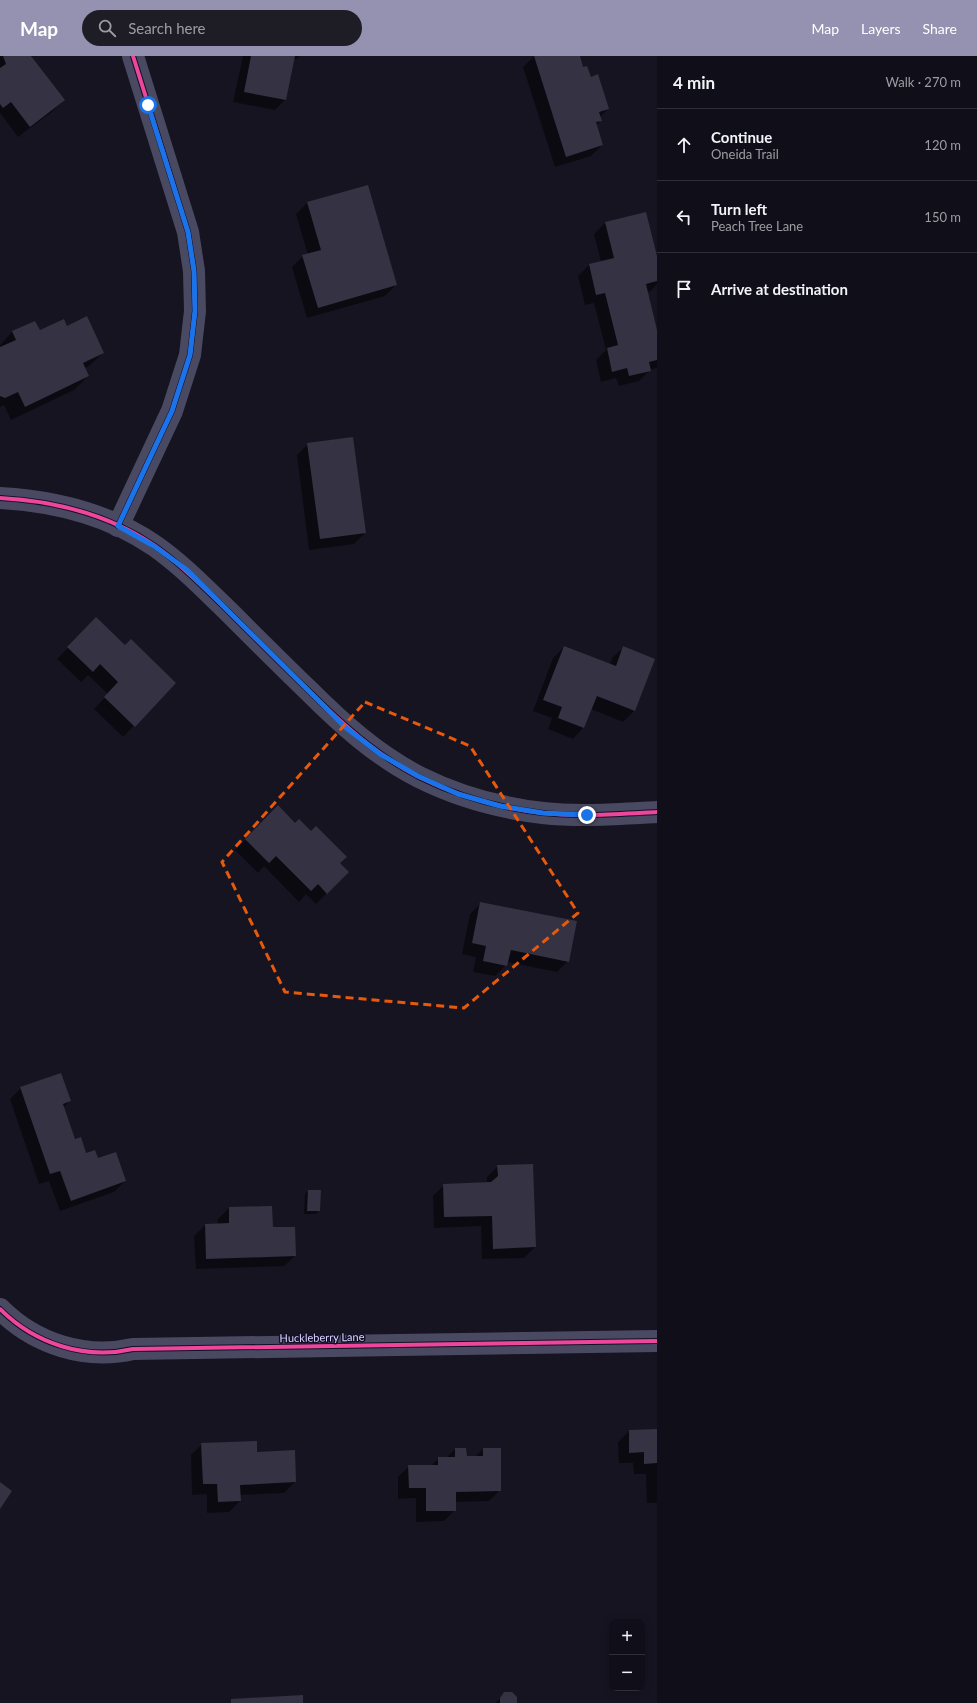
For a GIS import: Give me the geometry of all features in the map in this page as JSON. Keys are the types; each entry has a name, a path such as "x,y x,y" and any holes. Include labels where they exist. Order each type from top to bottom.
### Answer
{"street":[{"path":"118,526 172,411 190,355 195,311 194,271 188,232 133,56"},
{"path":"0,498 23,499 64,506 118,526 154,546 187,570 345,727 380,754 418,776 458,794 500,806 543,813 587,815 657,812"},
{"name":"Huckleberry Lane","path":"0,1309 12,1321 39,1338 66,1348 95,1353 133,1349 657,1341"}],"highlighted area":[{"path":"365,702 470,746 578,913 464,1008 285,992 222,862"}],"building":[{"path":"3,56 31,56 65,100 30,127 11,102 3,108 0,104 0,68 6,64"},
{"path":"251,56 295,56 286,100 244,92"},
{"path":"534,56 580,56 583,67 587,66 591,77 598,74 609,109 599,112 602,121 596,122 603,145 566,157"},
{"path":"368,185 397,285 318,308 302,255 321,250 307,202"},
{"path":"646,212 657,256 657,281 646,284 657,330 657,360 649,362 651,371 629,376 627,368 612,372 607,348 618,345 605,293 596,295 589,264 614,258 605,222"},
{"path":"87,316 104,353 83,363 89,376 25,407 18,392 5,398 0,396 0,347 16,340 12,331 35,321 40,330 64,319 67,326"},
{"path":"353,437 366,533 320,539 307,443"},
{"path":"96,617 125,645 131,639 176,683 135,727 104,697 118,682 100,664 93,672 67,647"},
{"path":"564,646 616,666 623,646 655,659 635,711 597,696 584,728 558,718 562,707 543,700"},
{"path":"278,805 295,823 299,819 311,831 316,826 347,857 340,863 349,872 327,894 318,884 311,891 276,856 269,863 245,839"},
{"path":"480,902 577,921 569,962 511,950 507,966 483,961 486,946 472,943"},
{"path":"61,1073 71,1101 63,1104 75,1139 81,1137 86,1153 95,1150 98,1158 116,1152 126,1181 71,1201 60,1171 50,1174 20,1087"},
{"path":"533,1164 536,1247 493,1249 492,1216 444,1217 443,1184 491,1182 498,1176 497,1165"},
{"path":"308,1190 321,1190 320,1211 307,1211"},
{"path":"272,1206 273,1227 295,1227 296,1256 206,1259 205,1224 229,1223 229,1207"},
{"path":"657,1429 657,1463 644,1464 644,1452 629,1453 629,1430"},
{"path":"257,1441 257,1452 295,1450 296,1482 240,1485 241,1501 218,1502 217,1484 203,1484 201,1443"},
{"path":"455,1448 466,1448 467,1456 483,1456 483,1448 501,1448 501,1491 456,1492 456,1511 426,1511 426,1488 409,1488 408,1465 438,1465 438,1457 455,1457"},
{"path":"0,1482 12,1491 0,1509"},
{"path":"504,1692 512,1692 517,1697 517,1703 500,1703 500,1698"},
{"path":"303,1695 303,1703 231,1703 231,1699"}],"cycle path":[{"path":"118,526 172,411 190,355 195,311 194,271 188,232 133,56"},
{"path":"0,498 41,502 81,512 119,526 138,535 155,546 175,561 320,702 360,738 388,759 433,784 479,800 527,811 585,815 657,812"},
{"path":"0,1309 29,1332 45,1340 79,1350 97,1352 115,1352 133,1349 657,1341"}],"route":[{"path":"148,105 188,232 194,271 195,311 190,355 172,411 118,526 154,546 187,570 345,727 380,754 418,776 458,794 500,806 543,813 587,815"}]}
